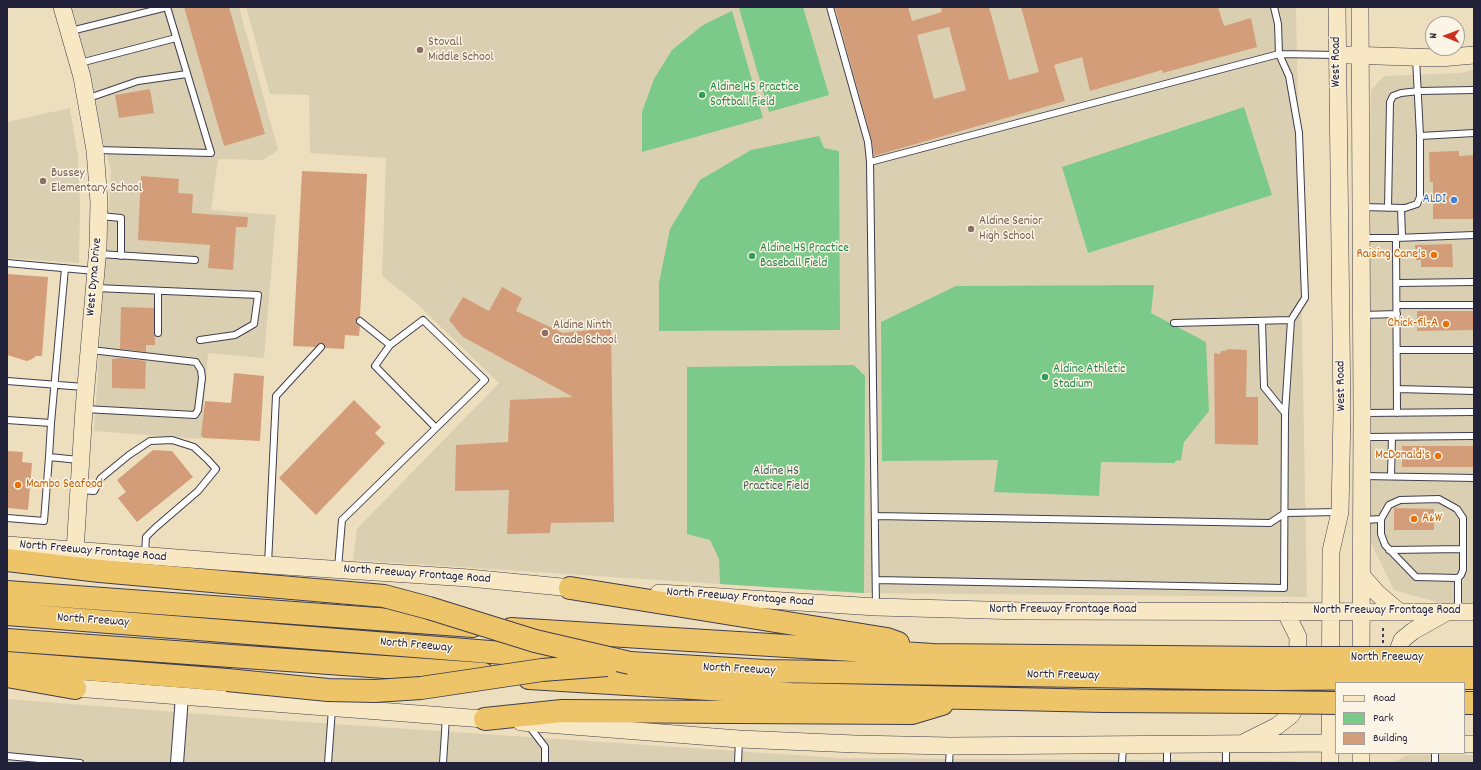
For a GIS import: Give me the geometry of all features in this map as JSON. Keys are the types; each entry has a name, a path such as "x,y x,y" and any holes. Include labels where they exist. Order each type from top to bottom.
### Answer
{"highway":[{"path":"7,560 100,571 384,596 429,608 534,641 630,664"},
{"path":"570,588 887,639 933,655"},
{"name":"North Freeway","path":"7,592 601,636 933,655 1273,658 1421,668 1474,678"},
{"name":"North Freeway","path":"7,614 630,664 765,671 1272,679 1421,668 1474,658"},
{"name":"North Freeway","path":"7,640 630,685 791,694 962,698 1335,702"},
{"path":"7,662 328,690 375,691 421,688 542,670 630,664"},
{"path":"7,676 75,688"},
{"path":"485,719 562,711 912,713 962,698"}],"main road":[{"name":"West Dyna Drive","path":"62,7 79,64 86,99 95,150 99,216 97,262 88,350 74,551"},
{"name":"West Road","path":"1330,763 1333,743 1331,551 1340,512 1342,413 1337,7"},
{"name":"West Road","path":"1360,7 1359,55 1362,413 1361,682"},
{"path":"1337,55 1440,58 1474,55"},
{"path":"1342,413 1362,413"},
{"path":"1340,512 1362,515"},
{"name":"North Freeway Frontage Road","path":"7,545 268,566 469,578 570,588 876,607 1023,611 1460,612"},
{"path":"1361,575 1377,593 1398,612"},
{"path":"1232,744 1277,726 1291,715 1296,706 1298,637 1285,611"},
{"path":"1395,682 1395,658 1402,640 1413,631 1460,612"},
{"path":"7,683 526,723 739,738 855,744 949,755 1122,745 1333,743"}],"street":[{"path":"177,763 182,696"}],"lane":[{"path":"69,32 167,7 210,153 95,150"},
{"path":"830,7 868,142 870,162 876,607"},
{"path":"876,580 1284,588 1285,413 1291,320 1305,298 1299,133 1289,76 1278,54 1278,24 1274,7"},
{"path":"79,64 176,38"},
{"path":"870,162 1278,54 1337,55"},
{"path":"1360,207 1401,208 1417,204 1420,197 1419,91 1416,57"},
{"path":"86,99 138,81 187,74"},
{"path":"1388,208 1390,102 1394,96 1401,93 1419,91 1474,90"},
{"path":"1420,136 1474,134"},
{"path":"1397,413 1397,283 1401,208"},
{"path":"99,216 121,218 121,256"},
{"path":"1361,238 1474,235"},
{"path":"7,263 65,268 121,256 195,260"},
{"path":"7,518 44,521 65,268"},
{"path":"1397,283 1474,282"},
{"path":"94,288 158,292 258,295 254,324 235,335 200,340"},
{"path":"158,292 158,332"},
{"path":"1397,305 1474,305"},
{"path":"1361,315 1397,314"},
{"path":"360,320 390,346"},
{"path":"338,570 342,520 436,428 485,380 422,320 390,346 375,366 436,428"},
{"path":"1174,323 1262,322 1291,320"},
{"path":"1262,322 1264,387 1285,413"},
{"path":"268,566 276,396 321,347"},
{"path":"84,409 194,415 198,410 202,378 201,370 196,362 88,350"},
{"path":"1397,350 1474,350"},
{"path":"7,381 86,387"},
{"path":"1397,389 1474,391"},
{"path":"1362,413 1474,412"},
{"path":"7,420 51,424"},
{"path":"1362,437 1474,436"},
{"path":"1391,476 1392,437"},
{"path":"78,490 94,491 101,478 129,455 150,441 172,440 194,447 208,460 216,469 198,491 146,537 144,556"},
{"path":"49,457 80,460"},
{"path":"1362,476 1474,478"},
{"path":"1458,578 1416,577 1389,550 1381,534 1381,519 1384,512 1395,501 1444,500 1458,509 1463,518 1463,570 1458,578 1460,612"},
{"path":"875,516 1270,523 1285,513 1340,512"},
{"path":"1362,515 1381,519"},
{"path":"1389,550 1463,549"},
{"path":"328,763 333,707"},
{"path":"443,763 446,716"},
{"path":"526,723 545,747 545,763"},
{"path":"738,763 739,738"},
{"path":"1226,763 1232,744"},
{"path":"1122,745 1122,763"},
{"path":"1167,745 1167,763"},
{"path":"7,756 80,763"}],"shaded area":[{"path":"67,7 239,7 278,150 263,160 218,159 211,210 276,215 264,358 208,353 201,439 94,431 111,171"},
{"name":"Aldine Senior High School","path":"246,7 1296,7 1307,597 856,593 353,560 357,529 499,383 414,301 382,276 386,158 310,153 309,95 270,94"},
{"path":"1474,70 1474,605 1447,605 1394,590 1371,543 1368,323 1371,90 1384,76 1460,73"},
{"name":"Bussey Elementary School","path":"70,108 78,156 80,207 79,263 7,258 7,122"},
{"path":"7,699 305,722 840,758 1295,761 1297,763 7,763"},
{"path":"1407,755 1474,755 1474,763 1392,763"}],"green space":[{"path":"803,7 829,95 769,112 739,8"},
{"name":"Aldine HS Practice Softball Field","path":"732,11 763,118 642,152 642,112 654,79 672,50 703,25"},
{"path":"1244,107 1272,195 1088,253 1062,167"},
{"name":"Aldine HS Practice Baseball Field","path":"819,136 824,148 839,151 840,330 659,331 659,283 670,229 700,180 751,150"},
{"name":"Aldine Athletic Stadium","path":"1154,285 1151,313 1206,342 1209,411 1184,442 1181,460 1175,461 1175,463 1101,462 1099,496 994,492 998,460 882,461 881,322 956,286"},
{"name":"Aldine HS Practice Field","path":"854,365 865,376 864,593 720,584 719,559 710,540 687,534 687,367"}],"building":[{"path":"184,7 229,7 265,134 224,146"},
{"path":"835,7 908,7 912,21 942,12 941,7 989,7 1009,80 1039,72 1021,7 1218,7 1224,26 1251,18 1257,47 1163,73 1162,70 1090,91 1082,57 1054,65 1065,101 874,156 872,141","holes":["949,27 966,90 934,99 917,35"]},
{"path":"150,89 154,113 119,118 115,95"},
{"name":"ALDI","path":"1459,151 1459,156 1474,155 1474,219 1433,219 1433,182 1430,182 1429,152"},
{"path":"302,171 367,174 360,317 356,321 360,326 359,336 345,335 344,349 325,348 322,343 315,347 293,346"},
{"path":"141,176 179,179 178,193 193,194 192,213 248,217 247,227 236,227 233,270 208,268 210,245 138,240"},
{"name":"Raising Cane's","path":"1452,244 1453,267 1421,267 1421,260 1416,260 1415,245"},
{"path":"7,274 48,277 42,356 36,356 27,361 7,355"},
{"path":"502,287 522,298 516,311 563,333 611,328 614,522 551,523 550,533 507,534 509,490 455,491 456,445 508,442 510,400 573,397 463,337 449,320 463,297 489,311"},
{"path":"121,307 154,308 155,345 146,345 146,352 120,349"},
{"name":"Chick-fil-A","path":"1417,311 1474,311 1474,330 1417,331"},
{"path":"1228,349 1247,350 1246,397 1258,397 1258,445 1215,444 1214,353 1220,354 1221,351"},
{"path":"120,358 146,361 145,389 112,388 112,359"},
{"path":"234,373 264,376 260,441 203,438 201,435 205,401 231,403"},
{"path":"354,400 381,427 375,433 385,443 316,515 279,478"},
{"name":"McDonald's","path":"1402,446 1474,446 1474,467 1402,467"},
{"path":"153,450 172,451 193,477 137,522 118,498 126,492 117,480"},
{"name":"Mambo Seafood","path":"7,451 23,452 22,462 32,463 28,510 7,508"},
{"path":"1394,508 1434,509 1434,530 1394,530"}],"place":[{"name":"Stovall Middle School","path":"420,50"},
{"name":"Aldine HS Practice Softball Field","path":"702,95"},
{"name":"Bussey Elementary School","path":"43,181"},
{"name":"ALDI","path":"1454,200"},
{"name":"Aldine Senior High School","path":"971,229"},
{"name":"Raising Cane's","path":"1434,255"},
{"name":"Aldine HS Practice Baseball Field","path":"752,256"},
{"name":"Chick-fil-A","path":"1446,324"},
{"name":"Aldine Ninth Grade School","path":"545,333"},
{"name":"Aldine Athletic Stadium","path":"1045,377"},
{"name":"McDonald's","path":"1438,456"},
{"name":"Mambo Seafood","path":"18,485"},
{"name":"A&W","path":"1414,519"}]}
